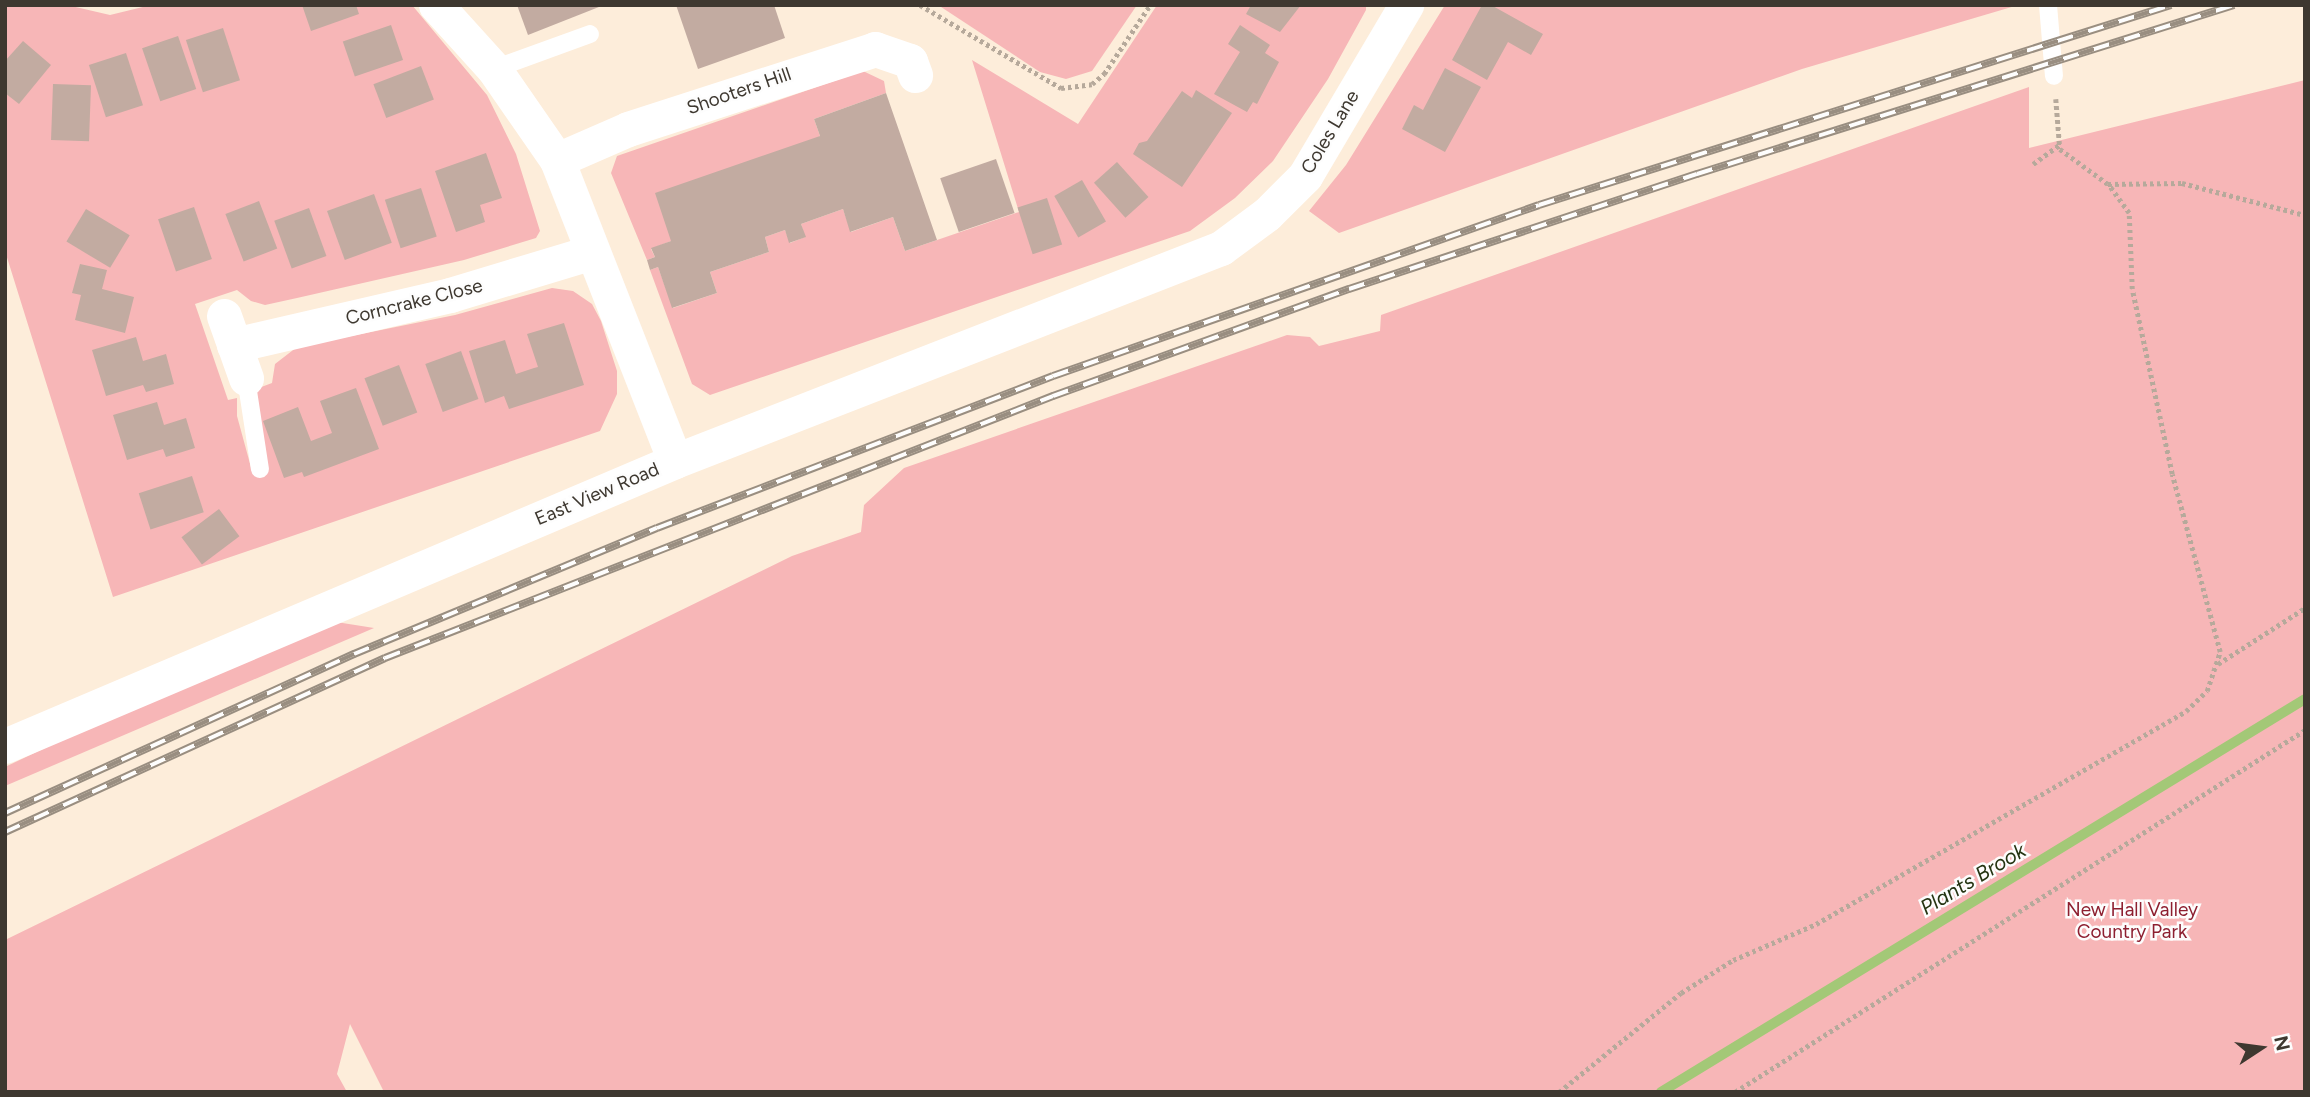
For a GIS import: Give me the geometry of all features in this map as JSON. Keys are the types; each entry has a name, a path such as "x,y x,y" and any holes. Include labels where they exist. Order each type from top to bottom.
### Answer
{"street":[{"path":"436,5 494,69 557,160 675,461"},
{"name":"Coles Lane","path":"1195,260 1221,248 1267,214 1304,176 1406,5"},
{"name":"Shooters Hill","path":"557,160 628,129 876,48 910,61 915,75"},
{"name":"Corncrake Close","path":"246,379 229,330 450,295 592,252"},
{"name":"East View Road","path":"5,746 675,461 1195,260"}],"lane":[{"path":"2048,5 2054,76"},
{"path":"494,69 590,34"},
{"name":"Corncrake Close","path":"246,379 260,469"}],"path":[{"path":"920,5 1061,88 1092,84 1104,74 1150,5"},
{"path":"1559,1092 1681,993 1733,960 1816,923 2186,711 2207,691 2220,652 2172,474 2132,289 2129,213 2108,184 2083,169 2059,145 2054,76"},
{"path":"2033,164 2059,145"},
{"path":"2108,184 2182,183 2305,215"},
{"path":"2217,665 2305,608"},
{"path":"1735,1092 2305,730"}],"green space":[{"path":"5,5 67,5 110,15 151,5 412,5 487,95 516,154 540,231 536,238 464,260 265,305 251,301 237,290 195,304 228,400 237,398 237,416 252,471 256,389 272,383 275,364 297,347 455,315 552,288 573,291 592,304 601,321 617,371 617,394 600,431 113,597 5,251"},
{"path":"938,5 1137,5 1092,71 1066,79 1040,72"},
{"path":"1157,5 1366,5 1366,10 1328,79 1273,161 1235,198 1190,231 710,395 692,384 650,270 658,267 673,308 717,293 710,272 769,252 765,237 785,230 790,243 805,237 801,224 843,209 851,232 893,217 905,251 1019,212 972,60 1078,124"},
{"path":"1445,5 2015,6 1802,69 1339,233 1309,211 1346,165"},
{"path":"863,71 884,81 886,93 814,119 820,136 671,241 651,249 655,257 647,260 611,173 617,156"},
{"name":"New Hall Valley Country Park","path":"2305,80 2305,1092 384,1092 350,1024 337,1074 347,1092 5,1092 5,940 792,556 861,532 864,505 904,468 1287,335 1310,337 1319,346 1380,331 1381,315 2029,87 2029,148"},
{"path":"330,621 374,628 5,786 5,767 188,680"}],"building":[{"path":"302,5 356,5 359,14 311,31"},
{"path":"517,5 604,5 528,35"},
{"path":"676,5 774,5 785,38 698,69"},
{"path":"1251,5 1301,5 1280,32 1246,14"},
{"path":"1482,5 1491,5 1543,34 1531,55 1508,42 1487,80 1452,60"},
{"path":"391,25 403,60 355,77 343,42"},
{"path":"1240,25 1270,45 1265,53 1279,62 1257,104 1253,102 1247,112 1214,94 1240,52 1228,44"},
{"path":"223,28 240,80 203,92 186,40"},
{"path":"178,36 196,89 160,101 142,48"},
{"path":"23,41 51,65 19,104 5,93 5,61"},
{"path":"126,53 143,105 106,117 89,65"},
{"path":"421,66 434,100 386,118 373,84"},
{"path":"1445,68 1481,87 1445,152 1402,129 1414,105 1423,110"},
{"path":"53,84 91,85 89,141 51,140"},
{"path":"1196,90 1232,113 1182,187 1133,154 1139,143 1147,141 1182,91 1192,98"},
{"path":"886,93 937,240 905,251 893,217 850,232 843,209 801,224 806,237 789,243 785,230 765,237 769,252 710,272 717,293 672,308 658,267 650,270 647,260 655,257 651,248 671,241 655,193 820,136 814,119"},
{"path":"486,153 502,198 480,205 485,222 456,232 435,171"},
{"path":"996,159 1015,213 959,232 940,178"},
{"path":"1117,162 1148,197 1125,218 1094,183"},
{"path":"1082,180 1106,222 1078,238 1054,196"},
{"path":"421,188 437,237 401,248 385,200"},
{"path":"374,194 392,243 345,260 327,211"},
{"path":"1047,198 1062,245 1033,254 1018,208"},
{"path":"259,201 277,249 244,262 225,214"},
{"path":"194,207 212,259 176,271 158,219"},
{"path":"309,208 326,256 292,269 274,221"},
{"path":"86,209 130,235 110,268 66,242"},
{"path":"80,264 107,270 102,289 134,297 125,333 75,320 81,295 72,293"},
{"path":"564,323 584,385 509,409 504,396 485,403 469,351 505,340 516,374 538,367 527,334"},
{"path":"136,337 143,361 166,354 174,384 146,392 143,385 106,396 92,350"},
{"path":"461,351 478,399 443,412 425,364"},
{"path":"399,365 417,413 383,426 364,378"},
{"path":"356,388 379,449 304,477 302,472 284,478 263,421 298,407 311,441 332,433 320,401"},
{"path":"157,402 164,425 186,418 195,448 166,457 163,449 127,460 113,415"},
{"path":"192,476 204,512 150,529 139,493"},
{"path":"219,509 239,536 202,564 181,537"}],"waterway":[{"name":"Plants Brook","path":"1661,1092 2305,699"}],"railway":[{"path":"5,813 354,654 657,528 1053,376 1539,205 2171,5"},
{"path":"5,832 385,658 1053,396 1349,289 1697,174 2234,5"}]}
